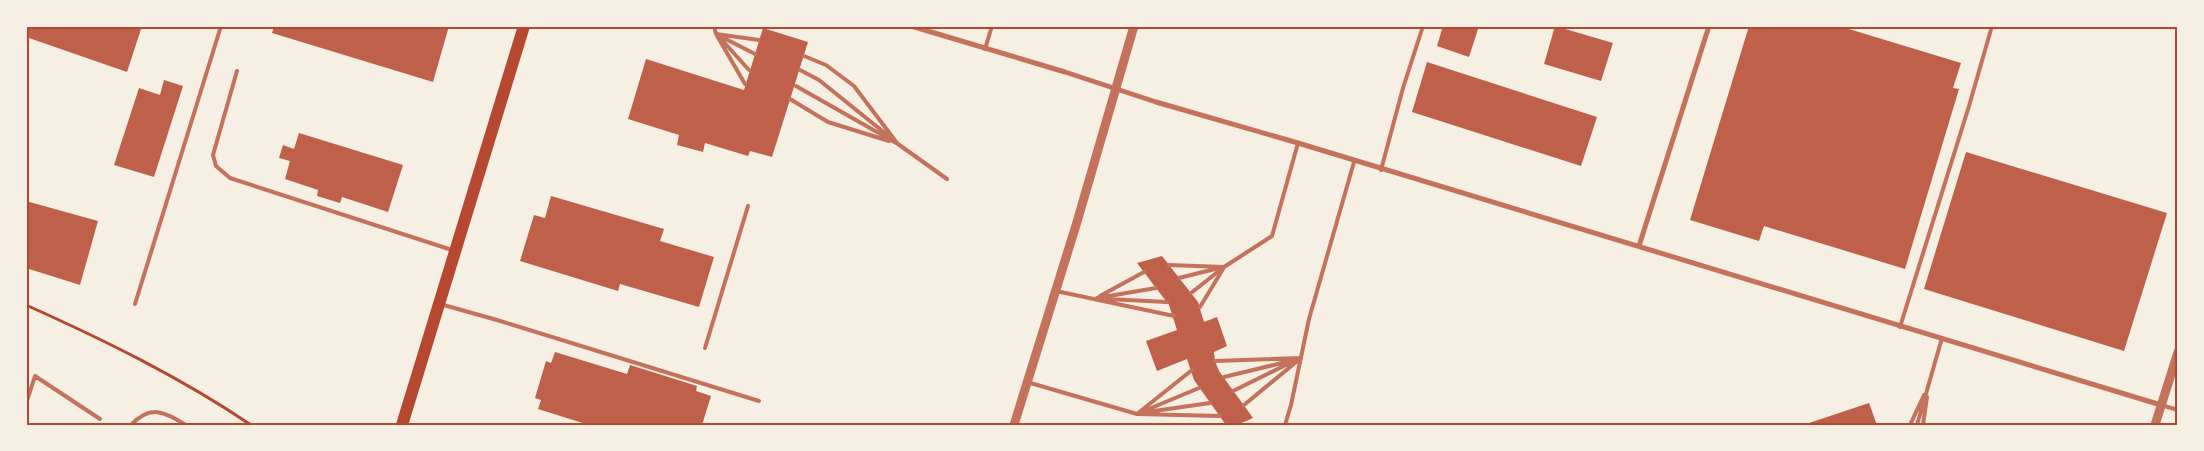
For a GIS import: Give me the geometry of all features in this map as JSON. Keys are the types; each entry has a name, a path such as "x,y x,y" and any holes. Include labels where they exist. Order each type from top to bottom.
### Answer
{"main road":[{"path":"402,425 524,26"}],"street":[{"path":"911,26 1066,72 1115,90 1639,246 2161,405"},
{"path":"1014,425 1056,291 1134,26"},
{"path":"1639,246 1709,26"},
{"path":"2155,425 2178,352"}],"lane":[{"path":"135,304 221,26"},
{"path":"714,26 716,34 745,84"},
{"path":"985,49 992,26"},
{"path":"1381,170 1403,88 1423,26"},
{"path":"1900,326 1992,26"},
{"path":"716,34 759,40"},
{"path":"716,34 755,54"},
{"path":"716,34 749,70"},
{"path":"804,56 826,65 854,86 898,144"},
{"path":"800,70 825,85 898,144 946,179"},
{"path":"237,71 213,156 216,166 230,178 456,251"},
{"path":"796,86 898,144"},
{"path":"790,99 828,122 898,144"},
{"path":"1191,293 1224,267 1272,236 1298,144"},
{"path":"1285,425 1309,319 1354,162"},
{"path":"705,348 748,206"},
{"path":"1169,265 1224,267"},
{"path":"1179,278 1224,267"},
{"path":"1200,307 1224,267"},
{"path":"1095,298 1144,272"},
{"path":"1095,298 1156,288"},
{"path":"1056,291 1174,316"},
{"path":"1095,298 1167,302"},
{"path":"439,304 497,320 759,401"},
{"path":"1916,425 1942,338"},
{"path":"1215,361 1301,358"},
{"path":"1224,377 1301,358"},
{"path":"1233,391 1301,358"},
{"path":"1244,405 1301,358"},
{"path":"1137,414 1192,370"},
{"path":"26,404 35,376 100,419"},
{"path":"1027,382 1137,414 1220,416"},
{"path":"1910,425 1930,382"},
{"path":"1922,425 1930,382"},
{"path":"1137,414 1199,388"},
{"path":"1137,414 1210,403"},
{"path":"2161,405 2178,410"},
{"path":"131,425 139,417 152,411 164,413 186,425"}],"path":[{"path":"26,305 134,355 181,381 251,425"}],"building":[{"path":"26,26 142,26 127,72 26,37"},
{"path":"274,26 449,26 433,82 272,33"},
{"path":"1443,26 1479,26 1469,57 1437,46"},
{"path":"1555,26 1613,43 1601,81 1544,64"},
{"path":"1749,26 1839,26 1961,63 1953,88 1959,89 1905,269 1764,226 1759,241 1690,220"},
{"path":"763,28 808,42 772,157 750,151 748,156 705,143 703,152 677,145 679,135 628,119 646,59 744,90"},
{"path":"1427,62 1597,117 1581,166 1412,112"},
{"path":"164,80 183,86 154,177 114,165 139,88 160,95"},
{"path":"299,133 403,165 388,212 342,197 340,203 317,196 318,190 285,179 290,161 279,158 283,145 294,149"},
{"path":"1966,152 2167,213 2124,351 1924,289"},
{"path":"551,196 664,229 660,241 714,257 699,307 620,284 618,291 520,261 534,215 545,218"},
{"path":"26,201 98,221 80,285 26,268"},
{"path":"1162,256 1198,302 1204,322 1217,317 1227,346 1214,352 1215,361 1219,371 1253,418 1237,425 1226,425 1194,380 1187,359 1157,371 1146,341 1177,330 1169,305 1137,263"},
{"path":"555,352 627,374 630,365 697,386 696,391 711,396 702,425 589,425 538,409 541,400 535,398 546,361 551,363"},
{"path":"1869,403 1877,425 1806,425 1806,424"}]}
